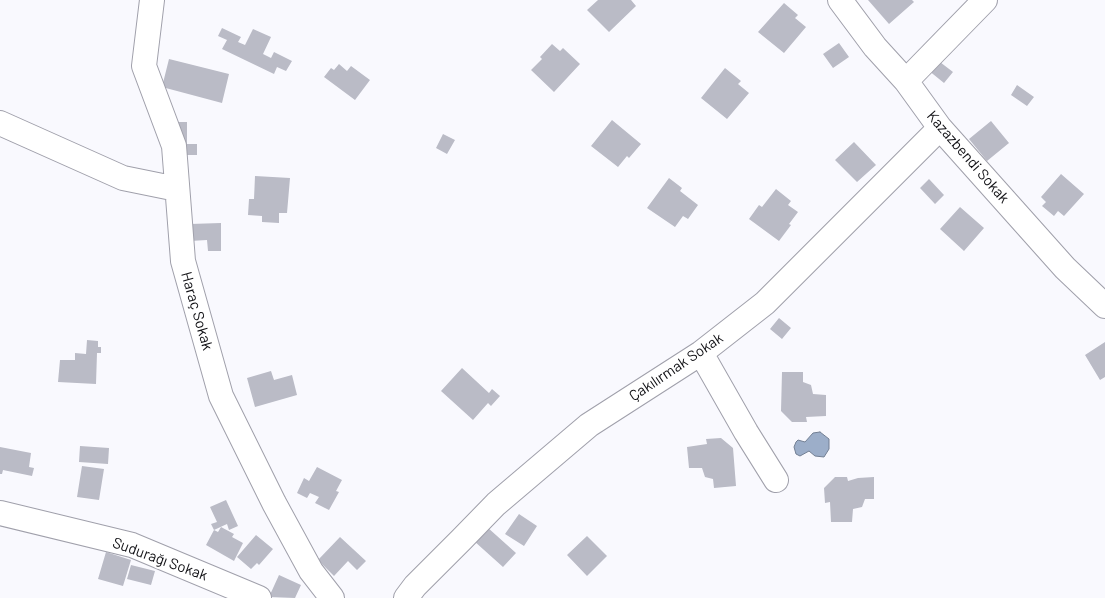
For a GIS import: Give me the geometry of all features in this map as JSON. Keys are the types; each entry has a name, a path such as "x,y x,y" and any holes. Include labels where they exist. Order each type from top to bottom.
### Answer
{"street":[{"name":"Haraç Sokak","path":"152,0 144,66 174,146 183,261 221,396 274,503 311,571 332,598"},
{"name":"Kazazbendi Sokak","path":"840,0 875,47 906,81 940,128 1066,268 1105,306"},
{"path":"906,81 986,0"},
{"path":"0,123 123,178 177,189"},
{"name":"Çakılırmak Sokak","path":"406,598 415,586 496,504 582,431 701,353 765,303 940,128"},
{"path":"701,353 776,480"},
{"name":"Sudurağı Sokak","path":"0,513 132,546 259,598"}],"water":[{"path":"820,432 829,439 829,449 824,457 815,456 809,451 800,456 796,454 794,447 798,440 805,442 813,433"}],"building":[{"path":"598,0 631,0 636,6 609,32 587,10"},
{"path":"868,0 912,0 914,2 889,24"},
{"path":"784,3 798,15 795,18 806,27 784,53 758,32"},
{"path":"222,28 241,37 238,42 245,45 253,29 271,37 263,54 271,58 274,52 292,61 286,71 277,67 274,74 222,49 227,40 218,36"},
{"path":"839,43 849,57 833,68 823,54"},
{"path":"552,44 560,51 563,48 580,64 554,92 531,70 542,59 540,57"},
{"path":"169,59 229,74 222,103 162,87"},
{"path":"936,59 953,72 944,83 928,70"},
{"path":"339,64 347,71 351,66 370,80 355,100 324,77 331,68 334,70"},
{"path":"725,68 741,81 738,84 749,93 727,119 701,98"},
{"path":"1017,85 1034,97 1027,106 1011,95"},
{"path":"612,120 641,144 618,167 591,146"},
{"path":"991,121 1009,143 987,161 969,139"},
{"path":"176,122 187,122 187,144 197,144 197,155 176,155"},
{"path":"443,134 455,140 447,154 436,148"},
{"path":"854,142 876,165 857,182 835,160"},
{"path":"1061,174 1084,194 1064,216 1058,211 1054,216 1042,206 1046,202 1041,197"},
{"path":"255,176 290,178 287,213 279,213 279,223 262,222 262,216 248,215 249,199 254,199"},
{"path":"669,178 682,188 680,191 698,205 688,219 683,216 675,227 647,208"},
{"path":"929,179 944,195 935,204 920,188"},
{"path":"776,189 791,201 788,205 798,212 779,241 749,219 759,205 762,207"},
{"path":"960,207 984,228 964,251 940,229"},
{"path":"221,223 221,251 208,251 207,240 190,241 190,224"},
{"path":"779,318 791,328 782,339 770,329"},
{"path":"87,340 98,341 98,347 101,347 101,353 97,353 96,384 58,382 60,360 75,360 75,353 86,354"},
{"path":"1105,342 1105,377 1100,380 1085,355"},
{"path":"462,368 489,393 492,389 500,396 491,406 488,403 473,420 441,391"},
{"path":"271,371 274,380 292,375 297,395 255,407 247,378"},
{"path":"782,372 803,372 803,382 811,385 813,394 826,395 826,416 806,417 807,422 792,422 781,411"},
{"path":"721,438 733,448 736,486 714,488 713,479 705,477 702,468 689,468 687,447 707,444 706,439"},
{"path":"80,446 109,448 108,464 79,462"},
{"path":"0,447 31,453 29,467 34,468 32,476 3,470 2,474 0,474"},
{"path":"82,466 104,469 99,500 77,497"},
{"path":"317,467 342,480 336,491 339,492 329,510 315,503 319,497 310,493 307,498 297,493 304,478 309,481"},
{"path":"835,477 847,477 848,481 874,477 874,499 865,499 862,507 853,509 852,522 831,522 830,502 825,503 824,488"},
{"path":"226,500 238,526 229,530 227,524 214,530 211,524 217,522 210,507"},
{"path":"519,514 537,526 524,546 505,534"},
{"path":"221,527 234,534 232,537 243,543 234,561 206,545 214,530 218,532"},
{"path":"487,527 516,553 503,567 474,541"},
{"path":"256,535 273,549 259,565 257,563 251,569 237,557"},
{"path":"587,536 607,556 587,576 567,555"},
{"path":"340,537 366,561 357,570 348,561 334,576 318,560"},
{"path":"106,552 131,560 123,586 98,579"},
{"path":"131,565 155,571 151,585 127,579"},
{"path":"279,575 301,585 295,598 269,597"}]}
